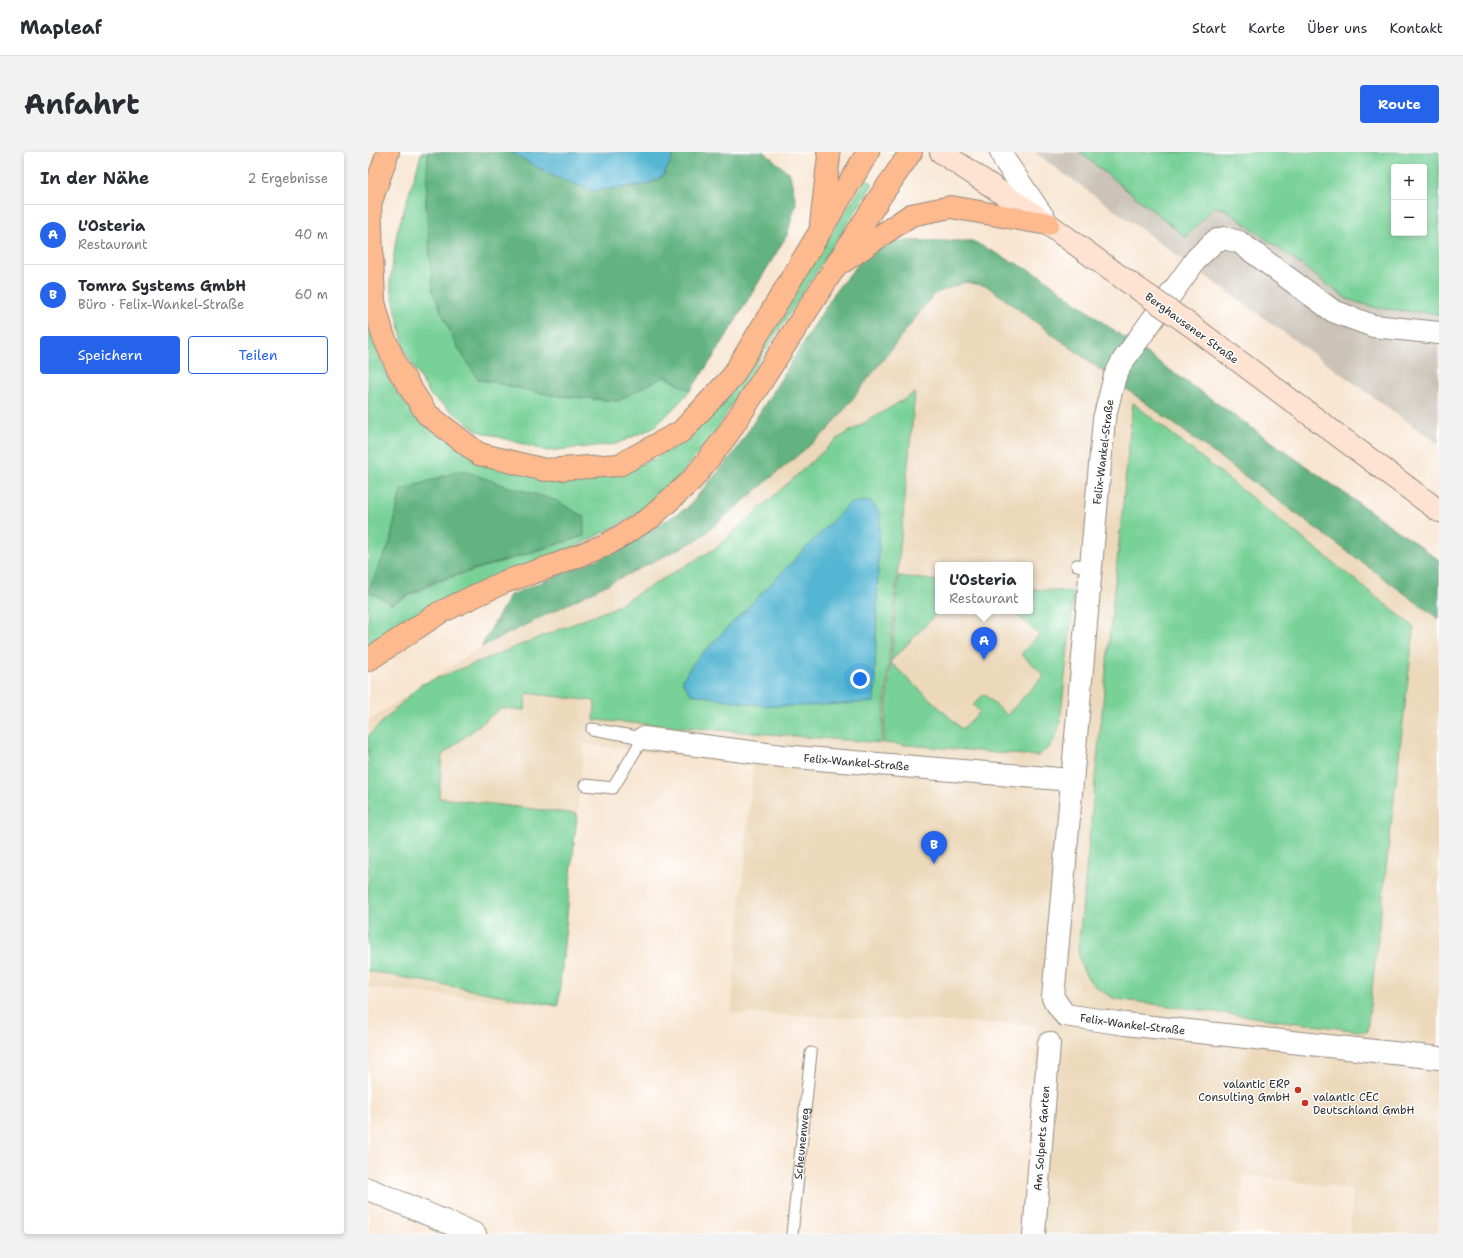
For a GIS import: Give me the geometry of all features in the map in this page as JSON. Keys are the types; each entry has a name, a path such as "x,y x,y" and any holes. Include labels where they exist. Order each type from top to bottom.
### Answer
{"highway":[{"path":"388,152 369,207 374,302 383,335 398,369 427,414 479,454 545,470 620,464 682,431 732,377 868,152"},
{"path":"820,232 829,156 828,152"},
{"path":"368,660 439,613 504,582 558,564 608,544 650,518 693,479 728,435 911,152"},
{"path":"836,266 911,215 951,207 1048,224"}],"main road":[{"name":"Berghausener Straße","path":"941,152 1048,224 1193,327 1439,511"}],"street":[{"path":"1001,152 1005,161 1048,224"},
{"name":"Felix-Wankel-Straße","path":"1439,333 1373,326 1333,311 1239,242 1224,238 1215,241 1197,258 1122,362 1115,376 1104,419 1084,566 1072,780 1053,998 1065,1015 1125,1024 1439,1058"},
{"name":"Felix-Wankel-Straße","path":"643,738 782,756 1072,780"},
{"name":"Am Solperts Garten","path":"1034,1234 1049,1043"},
{"path":"368,1189 475,1234"}],"lane":[{"path":"585,785 613,788 643,738 592,729"},
{"name":"Scheunenweg","path":"792,1234 811,1053"}],"shaded area":[{"path":"1034,152 1439,152 1439,444 1362,389"},
{"path":"965,282 987,286 1439,619 1439,1234 1350,1234 1353,1189 1244,1175 1238,1234 1050,1234 1028,1232 1037,1025 731,1013 753,765 584,744 558,1006 369,988 368,994 368,721 481,647 829,429 934,294"}],"green space":[{"path":"422,152 428,152 426,206 478,379 550,395 617,401 665,376 690,391 655,427 616,444 547,451 478,431 431,396 405,352 390,283 397,232"},
{"path":"428,152 510,152 553,176 622,188 648,184 663,176 674,152 764,152 790,174 796,203 787,235 716,353 690,391 665,376 618,401 550,395 478,379 455,343 433,292 426,206"},
{"path":"1079,152 1439,152 1439,314 1377,308 1347,299 1225,209 1214,207 1186,237"},
{"path":"866,179 873,184 749,376 717,429 680,476 653,503 618,525 368,653 368,325 390,381 405,403 423,424 543,477 570,480 620,472 656,458 686,440 734,389","holes":["429,482 509,487 555,500 584,536 436,582 392,604 369,591 390,543 401,490"]},
{"path":"894,241 972,241 1041,276 1109,327 1439,560 1439,619 987,286 965,282 934,294 829,429 697,540 481,647 510,595 608,555 687,508 735,452 837,289 868,253"},
{"path":"915,393 881,743 594,720 595,701 526,693 525,710 501,708 442,755 439,798 577,814 558,1006 368,971 368,736 420,685 613,608 716,548 837,439"},
{"path":"1133,403 1414,627 1367,1032 1115,999 1100,990 1089,980 1080,960 1078,951"},
{"path":"462,470 509,487 555,500 584,517 584,536 436,581 391,604 368,591 390,543 401,490"},
{"path":"899,576 935,581 936,614 891,661"},
{"path":"1033,589 1074,592 1060,723 1053,742 1047,749 1037,756 883,743 891,663 962,729 980,712 973,705 984,694 1007,715 1044,675 1021,654 1039,635 1016,614 1033,614"}],"water":[{"path":"510,152 674,152 663,176 648,184 594,191 553,176"},
{"path":"870,501 880,512 874,702 806,706 764,706 691,694 682,681 693,663 850,503"}],"place":[{"name":"L'Osteria","path":"984,660"},
{"name":"Tomra Systems GmbH","path":"934,864"},
{"name":"valantic ERP Consulting GmbH","path":"1298,1090"},
{"name":"valantic CEC Deutschland GmbH","path":"1305,1103"}]}
